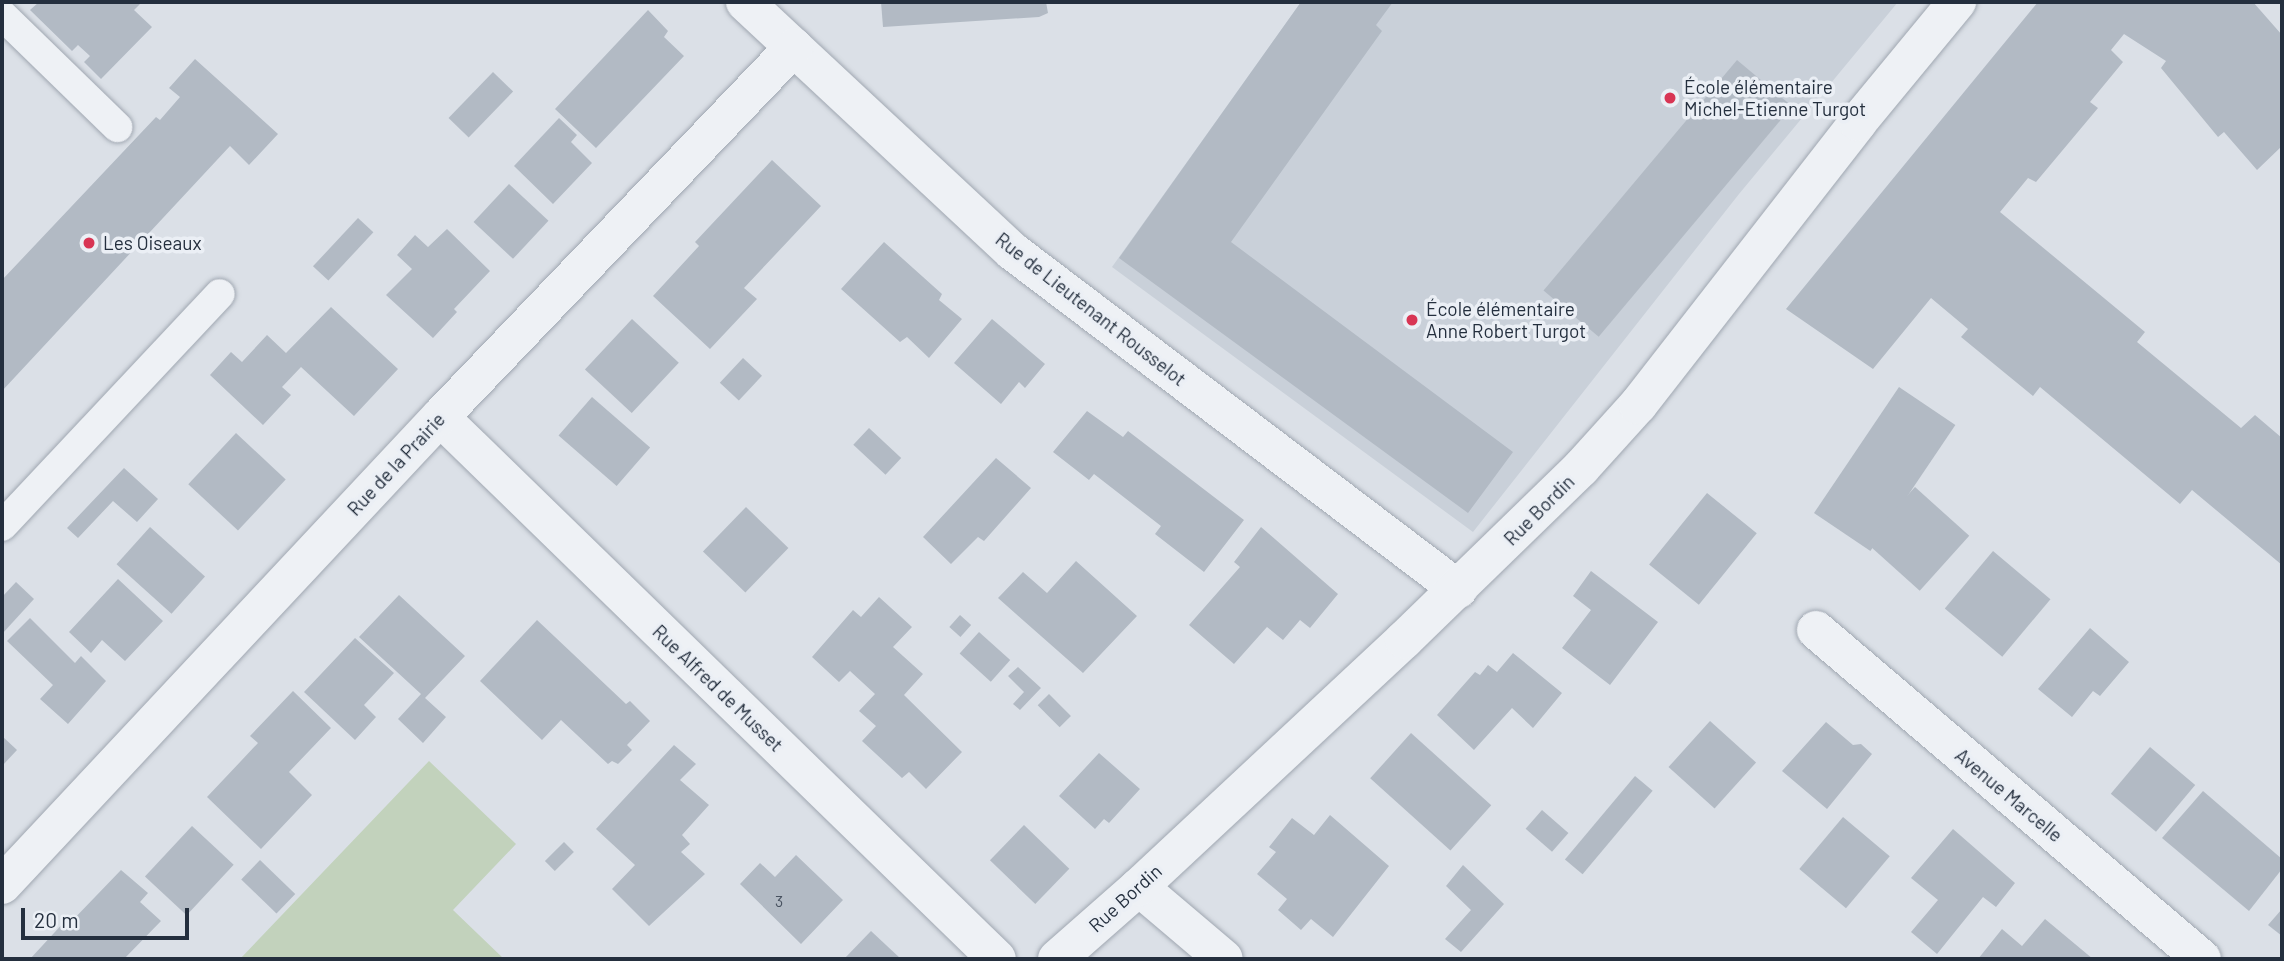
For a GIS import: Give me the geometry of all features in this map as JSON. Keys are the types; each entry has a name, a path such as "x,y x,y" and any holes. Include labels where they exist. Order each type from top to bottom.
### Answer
{"street":[{"name":"Rue de Lieutenant Rousselot","path":"745,2 1012,251 1458,589"},
{"name":"Rue Bordin","path":"1057,959 1139,887 1458,589 1581,468 1638,405 1858,122 1957,2"},
{"name":"Rue de la Prairie","path":"2,885 440,416 794,47"},
{"name":"Rue Alfred de Musset","path":"440,416 997,959"},
{"name":"Avenue Marcelle","path":"1816,630 2202,959"},
{"path":"1139,887 1224,959"}],"lane":[{"path":"2,15 117,127"},
{"path":"2,526 220,294"}],"shaded area":[{"name":"École élémentaire Anne Robert Turgot","path":"1301,2 1898,2 1739,194 1473,532 1112,267"}],"green space":[{"path":"429,761 516,844 453,910 504,959 240,959"}],"building":[{"path":"39,2 138,2 140,4 134,10 152,27 101,79 84,62 90,56 78,45 72,51 30,10"},
{"path":"881,2 1046,2 1048,13 1039,17 883,27"},
{"path":"1301,2 1393,2 1376,25 1382,31 1231,242 1513,452 1468,513 1119,258"},
{"path":"2038,2 2253,2 2282,35 2282,146 2257,170 2224,132 2218,137 2161,68 2166,61 2124,34 2111,50 2123,62 2090,102 2098,108 2036,182 2028,178 2000,212 2145,332 2137,342 2241,428 2255,415 2282,438 2282,565 2192,490 2180,504 2040,387 2033,396 1961,337 1968,329 1931,298 1873,369 1786,309"},
{"path":"648,10 668,31 664,37 684,56 596,148 555,109"},
{"name":"Les Oiseaux","path":"195,59 278,134 249,165 230,146 2,391 2,280 156,117 160,120 180,97 169,88"},
{"path":"1737,60 1792,106 1599,337 1544,291"},
{"path":"493,72 513,91 469,137 449,118"},
{"path":"559,118 577,135 571,142 592,163 553,204 514,166"},
{"path":"772,160 821,206 744,288 757,299 710,349 653,296 699,246 695,242"},
{"path":"509,184 548,221 513,259 474,222"},
{"path":"358,218 373,232 328,281 313,266"},
{"path":"447,229 490,271 454,309 457,312 433,338 386,295 412,269 397,255 415,235 428,247"},
{"path":"884,242 942,294 939,300 962,319 929,358 907,337 900,342 841,289"},
{"path":"331,307 398,369 354,416 301,367 282,387 291,395 263,425 210,375 231,352 242,362 267,335 286,353"},
{"path":"632,319 679,363 632,413 585,369"},
{"path":"992,319 1045,364 1025,388 1019,382 1001,404 954,363"},
{"path":"743,358 762,376 739,401 720,383"},
{"path":"1899,387 1955,425 1870,551 1814,513"},
{"path":"592,397 650,448 617,486 559,435"},
{"path":"1087,411 1123,437 1128,431 1244,520 1204,572 1155,534 1161,526 1094,474 1089,480 1053,452"},
{"path":"869,428 901,458 885,475 853,445"},
{"path":"236,433 286,479 238,531 188,484"},
{"path":"996,458 1031,488 984,541 978,537 951,564 923,537"},
{"path":"124,468 158,499 137,522 113,501 78,538 67,528"},
{"path":"1915,487 1969,536 1920,591 1865,542"},
{"path":"1707,493 1757,533 1699,605 1649,564"},
{"path":"746,507 788,548 745,593 703,552"},
{"path":"150,527 205,577 172,614 117,564"},
{"path":"1261,527 1338,594 1310,628 1300,620 1283,640 1267,627 1234,664 1189,625 1240,567 1234,562"},
{"path":"1993,551 2050,599 2002,657 1945,608"},
{"path":"1076,561 1137,616 1083,673 998,598 1023,572 1047,593"},
{"path":"1591,571 1658,622 1610,685 1562,648 1591,610 1573,596"},
{"path":"118,579 163,621 125,661 102,640 91,653 69,632"},
{"path":"16,582 34,599 2,634 2,597"},
{"path":"399,595 465,656 425,698 446,717 423,743 398,719 421,694 359,637"},
{"path":"879,597 912,627 893,647 923,674 904,695 962,752 926,789 909,772 902,778 862,741 876,726 859,711 875,694 850,671 839,682 812,657 853,610 861,617"},
{"path":"960,615 971,625 960,637 949,627"},
{"path":"30,618 75,663 81,656 106,681 68,724 40,699 53,685 7,641"},
{"path":"537,620 626,704 630,701 650,721 627,745 632,750 618,764 612,761 608,764 561,720 542,740 480,681"},
{"path":"2090,628 2129,662 2100,696 2093,691 2072,717 2038,689"},
{"path":"979,632 1010,660 991,682 960,654"},
{"path":"355,638 394,673 364,705 376,717 355,740 304,692"},
{"path":"1513,653 1562,693 1533,728 1512,708 1474,750 1437,715 1475,672 1480,675 1488,665 1497,672"},
{"path":"1018,667 1041,688 1020,710 1013,704 1024,692 1008,676"},
{"path":"293,691 331,728 289,772 312,795 261,849 207,797 258,743 250,736"},
{"path":"1049,694 1071,716 1060,727 1038,705"},
{"path":"1710,721 1756,762 1715,809 1669,767"},
{"path":"1826,722 1853,745 1861,744 1872,754 1827,809 1782,771"},
{"path":"1411,733 1491,805 1450,851 1370,778"},
{"path":"2,736 17,750 2,766"},
{"path":"674,745 696,764 680,780 709,805 682,835 690,844 681,852 705,874 649,926 612,889 635,865 596,829"},
{"path":"2150,747 2195,785 2156,832 2111,794"},
{"path":"1099,753 1140,789 1109,823 1104,819 1095,829 1059,796"},
{"path":"1635,776 1653,791 1583,874 1565,859"},
{"path":"2203,791 2282,859 2282,869 2249,911 2162,838"},
{"path":"1542,810 1568,833 1552,852 1526,829"},
{"path":"1330,815 1389,866 1333,937 1311,919 1301,930 1278,910 1287,899 1257,874 1276,852 1269,847 1292,818 1314,835"},
{"path":"1843,817 1890,856 1846,908 1799,869"},
{"path":"1024,825 1069,869 1035,904 990,860"},
{"path":"192,826 234,865 187,915 145,876"},
{"path":"1953,829 2015,883 1996,907 1983,897 1937,954 1911,932 1938,900 1911,878"},
{"path":"564,842 574,852 555,871 545,861"},
{"path":"796,855 843,900 801,944 740,884 760,863 775,877"},
{"path":"260,860 295,894 276,913 241,879"},
{"path":"1463,865 1504,904 1461,952 1445,939 1471,910 1446,886"},
{"path":"121,870 148,893 140,902 161,921 124,959 30,959 66,920 69,924"},
{"path":"2282,909 2282,936 2268,925"},
{"path":"2045,919 2093,959 1978,959 2002,929 2022,946"},
{"path":"871,931 901,959 844,959"}],"place":[{"name":"École élémentaire Michel-Etienne Turgot","path":"1670,98"},
{"name":"Les Oiseaux","path":"89,243"},
{"name":"École élémentaire Anne Robert Turgot","path":"1412,320"}]}
